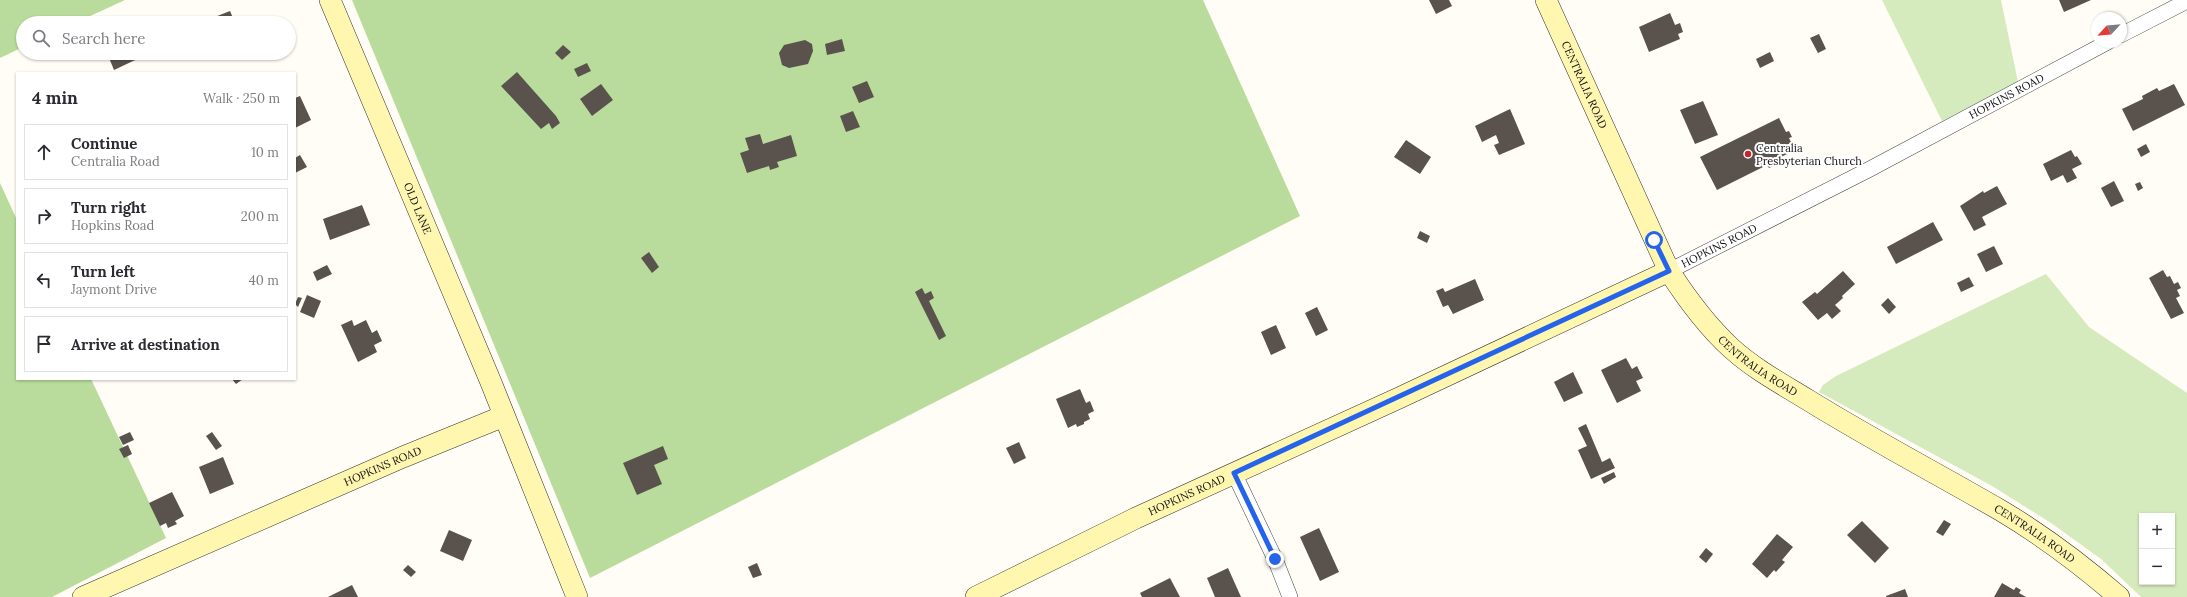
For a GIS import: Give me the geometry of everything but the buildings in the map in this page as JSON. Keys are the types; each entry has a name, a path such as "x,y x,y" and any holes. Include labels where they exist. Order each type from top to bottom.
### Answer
{"main road":[{"name":"OLD LANE","path":"330,0 504,416"},
{"name":"CENTRALIA ROAD","path":"1546,0 1669,271 1687,299 1708,325 1732,349 1758,370 1842,421 2001,511 2055,546 2119,597"},
{"name":"HOPKINS ROAD","path":"976,597 1136,518 1669,271"},
{"name":"HOPKINS ROAD","path":"83,597 403,457 504,416"},
{"path":"504,416 577,597"}],"street":[{"path":"2127,32 2187,1"},
{"name":"HOPKINS ROAD","path":"1669,271 1868,170 2097,48"},
{"path":"1234,473 1275,559 1290,597"}],"green space":[{"path":"0,0 125,0 90,16 16,16 16,50 0,58"},
{"path":"352,0 1203,0 1300,216 590,578"},
{"path":"1882,0 2001,0 2018,82 1942,121"},
{"path":"0,183 16,218 16,380 91,380 166,538 52,597 0,597"},
{"path":"2046,274 2089,327 2187,393 2187,597 2141,597 2101,559 2051,523 1992,486 1819,392 1823,385 1836,376"}],"place":[{"name":"Centralia Presbyterian Church","path":"1748,154"}],"route":[{"path":"1275,559 1234,473 1400,398 1669,271 1654,240"}]}
